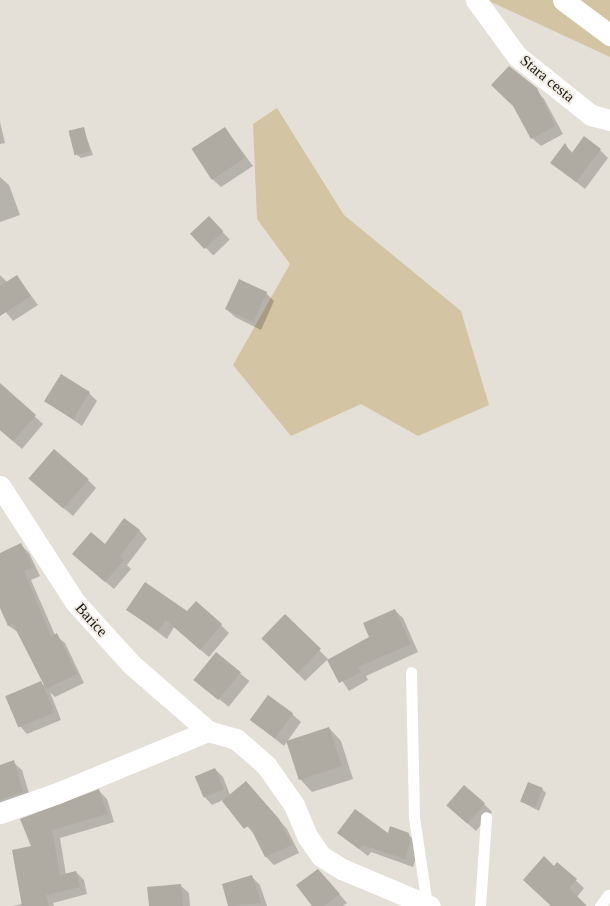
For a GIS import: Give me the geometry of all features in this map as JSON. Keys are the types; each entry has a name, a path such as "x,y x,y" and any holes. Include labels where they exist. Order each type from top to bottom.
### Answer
{"street":[{"name":"Stara cesta","path":"476,0 517,56 591,115 610,120"},
{"path":"563,0 610,35"},
{"name":"Barice","path":"0,486 75,602 131,664 208,731 236,739 266,765 294,805 307,836 321,856 342,869 429,905"},
{"path":"0,813 55,794 208,731"}],"lane":[{"path":"411,672 414,817 429,905"},
{"path":"480,906 486,817"},
{"path":"600,906 608,895"}],"shaded area":[{"path":"487,0 610,0 610,57"},
{"path":"277,108 344,215 461,311 489,405 418,436 361,404 291,436 233,365 290,264 257,219 253,124"}],"building":[{"path":"509,66 537,88 555,126 531,139 513,106 491,85"},
{"path":"84,127 90,151 75,155 68,131"},
{"path":"225,127 245,158 212,180 191,149"},
{"path":"584,136 601,149 576,182 550,163 565,143 571,154"},
{"path":"209,216 223,231 204,249 190,234"},
{"path":"17,275 31,296 0,316 0,286"},
{"path":"239,279 267,292 253,322 225,309"},
{"path":"61,374 90,392 73,419 44,401"},
{"path":"0,383 36,415 13,441 0,430"},
{"path":"54,449 89,479 63,509 28,478"},
{"path":"124,518 140,530 120,556 124,560 105,582 72,554 91,532 105,544"},
{"path":"21,543 33,567 24,571 51,636 57,633 77,674 46,689 13,624 8,626 0,608 0,553"},
{"path":"145,582 187,611 196,601 222,624 200,650 166,620 158,631 126,610"},
{"path":"395,609 411,644 358,667 361,672 339,683 327,660 369,637 363,623"},
{"path":"285,614 321,649 297,673 261,638"},
{"path":"216,652 241,672 218,700 193,680"},
{"path":"41,681 54,712 18,728 5,696"},
{"path":"268,695 293,713 275,738 250,720"},
{"path":"329,727 342,766 299,780 286,741"},
{"path":"14,760 23,792 0,800 0,765"},
{"path":"215,768 224,789 204,798 195,777"},
{"path":"246,781 279,819 292,845 265,857 249,825 244,829 222,801"},
{"path":"528,782 543,788 535,807 520,801"},
{"path":"464,785 485,803 467,824 446,805"},
{"path":"99,789 107,814 52,830 60,875 76,871 80,887 46,895 49,906 22,906 12,850 31,846 20,819"},
{"path":"355,809 388,833 390,826 409,833 410,843 405,859 362,845 359,849 337,833"},
{"path":"544,856 554,866 557,862 577,879 569,888 587,906 551,906 523,880"},
{"path":"318,869 340,894 324,906 312,906 296,885"},
{"path":"252,875 261,903 228,906 222,884"},
{"path":"181,884 183,906 149,906 147,887"}]}
